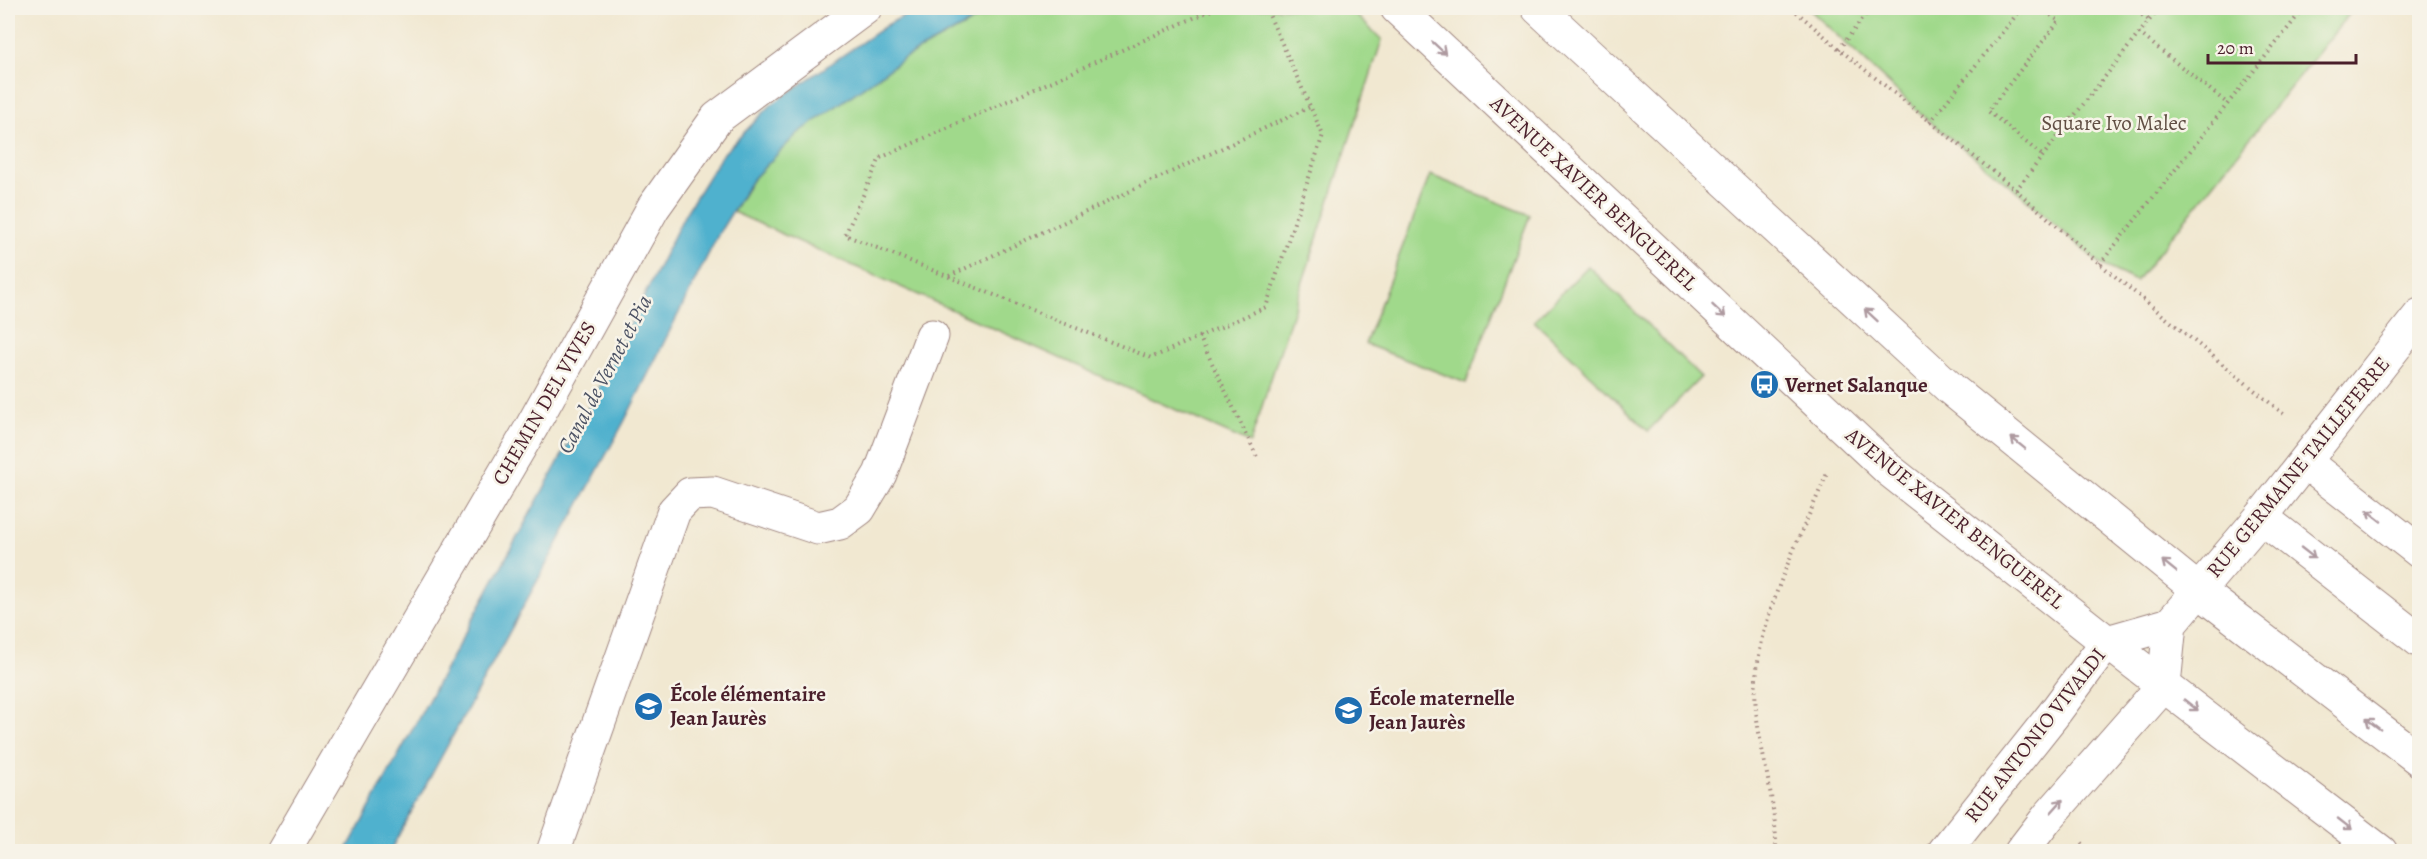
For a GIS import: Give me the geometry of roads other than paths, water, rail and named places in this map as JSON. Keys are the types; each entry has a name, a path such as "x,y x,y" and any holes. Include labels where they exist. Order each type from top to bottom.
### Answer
{"street":[{"name":"CHEMIN DEL VIVES","path":"283,852 531,429 653,208 717,118 865,8"},
{"name":"AVENUE XAVIER BENGUEREL","path":"1397,8 1889,470 2107,642 2381,852"},
{"path":"1538,8 1951,389 2198,590 2420,760"},
{"name":"RUE GERMAINE TAILLEFERRE","path":"2198,590 2261,517 2420,315"},
{"path":"553,852 674,511 690,494 713,493 818,528 840,522 859,509 880,474 932,336"},
{"path":"2312,453 2420,552"},
{"path":"2261,517 2420,641"},
{"path":"2021,852 2048,817 2164,685 2170,624 2198,590"},
{"name":"RUE ANTONIO VIVALDI","path":"1944,852 2053,715 2107,642 2170,624"}],"water":[{"path":"918,8 1012,8 977,19 906,57 797,134 752,180 719,233 624,422 390,851 346,851 590,404 685,214 722,155 772,104 887,25"}],"place":[{"name":"Vernet Salanque","path":"1764,385"},
{"name":"École élémentaire Jean Jaurès","path":"649,706"},
{"name":"École maternelle Jean Jaurès","path":"1348,710"}],"park label":[{"name":"Square Ivo Malec","path":"2114,123"}],"water label":[{"name":"Canal de Vernet et Pia","path":"604,374"}]}
